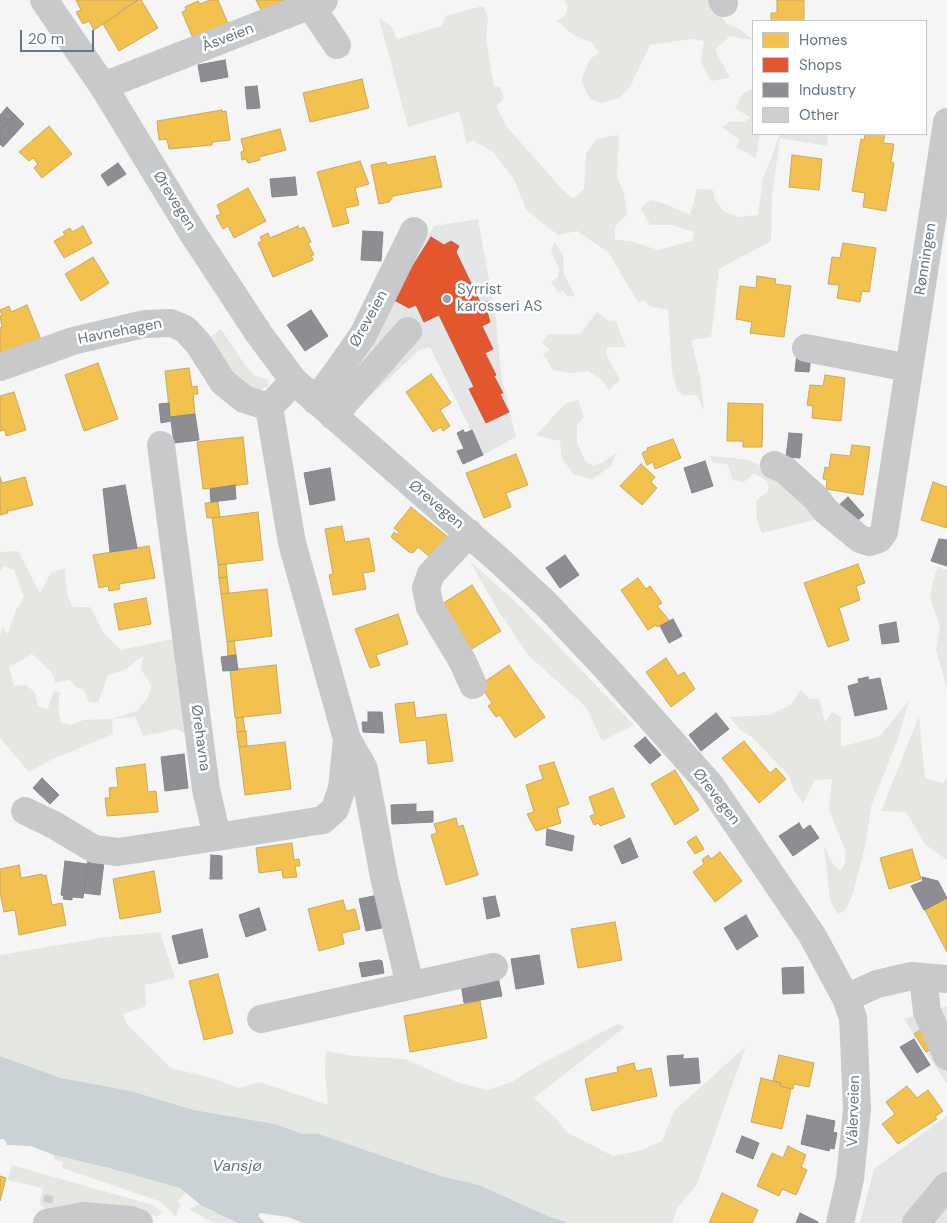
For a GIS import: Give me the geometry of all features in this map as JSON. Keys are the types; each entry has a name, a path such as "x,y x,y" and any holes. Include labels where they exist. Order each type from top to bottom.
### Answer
{"street":[{"name":"Ørevegen","path":"44,0 103,86 198,240 259,334 294,381 469,533 546,604 615,677 711,786 812,935 846,998"},
{"name":"Åsveien","path":"103,86 317,3"},
{"path":"317,3 337,46"},
{"name":"Rønningen","path":"774,465 785,470 816,498 826,511 860,539 870,542 879,539 886,523 947,122"},
{"name":"Øreveien","path":"325,409 414,231"},
{"name":"Havnehagen","path":"0,367 73,341 144,324 171,323 185,329 198,343 223,382 244,399 269,406"},
{"path":"325,409 408,331"},
{"path":"806,348 909,368"},
{"path":"294,381 269,406 292,543 347,739 364,769 384,877 410,985"},
{"name":"Ørehavna","path":"162,445 206,789 217,837"},
{"path":"469,533 431,574 426,588 430,607 463,662 472,685"},
{"path":"25,811 54,825 94,849 118,852 323,820 336,809 342,788 347,739"},
{"path":"261,1019 494,967"},
{"path":"846,998 877,984 912,976 935,978 937,1015 947,1056"},
{"name":"Vålerveien","path":"840,1223 850,1179 858,1109 853,1018 846,998"},
{"path":"916,1223 947,1186"},
{"path":"47,1223 83,1216 131,1220 139,1223"}],"shaded area":[{"path":"564,0 710,0 727,24 740,29 752,40 730,36 715,50 730,78 711,81 701,63 704,41 691,39 650,45 630,87 619,98 602,103 590,99 581,81 590,59 599,53 591,42 575,36 557,21 565,15 568,6"},
{"path":"483,6 488,18 486,38 494,86 500,87 504,99 496,106 507,127 573,199 584,189 586,154 597,139 619,135 617,177 624,194 627,214 615,227 615,240 630,241 658,250 692,241 694,232 672,225 650,225 641,208 650,200 666,204 690,215 697,189 713,190 715,200 723,211 739,217 758,215 763,179 780,135 828,135 827,146 780,138 772,196 771,241 719,269 711,337 691,340 700,376 704,410 697,395 683,395 677,390 672,372 668,310 649,306 645,300 638,302 608,252 577,231 558,235 526,210 514,179 493,152 472,140 467,144 459,112 408,127 379,18 391,26 397,39 441,26 446,16"},
{"path":"752,89 752,135 760,135 756,158 736,147 740,140 722,127 730,122 744,122 751,117 735,109 742,95"},
{"path":"478,219 496,319 501,375 516,437 483,455 430,347 419,350 355,410 335,393 434,226"},
{"path":"555,242 563,255 564,275 575,295 568,297 563,290 558,293 551,282 558,277 559,268 551,251"},
{"path":"597,312 608,320 616,321 626,347 607,347 607,356 620,380 609,390 600,378 588,371 572,373 553,370 543,354 550,350 542,342 548,334 580,334"},
{"path":"221,329 254,375 269,380 268,386 261,390 246,386 232,374 208,339"},
{"path":"578,400 584,417 577,425 577,442 585,461 593,466 605,461 617,452 611,466 593,479 574,475 562,458 560,441 536,435 565,404"},
{"path":"710,456 749,460 777,474 822,518 762,533 757,521 756,501 769,490 767,481 754,473 744,482 733,480 727,464 712,462"},
{"path":"18,551 40,594 51,573 65,568 67,594 73,607 90,607 103,632 121,650 177,638 188,736 177,729 143,736 136,717 112,719 113,734 51,760 29,772 0,738 0,637 2,626 8,634 16,610 24,597 14,570 4,566 0,571 0,552","holes":["32,654 52,673 55,683 70,680 75,687 83,689 88,701 98,703 108,675 126,669 143,656 141,669 151,685 148,697 137,711 111,719 83,720 72,725 61,723 58,709 60,692 54,691 47,710 38,706 35,693 27,685 14,686 9,667"]},
{"path":"469,560 520,606 634,725 602,741 586,707 529,656 499,612"},
{"path":"938,567 947,570 947,689 936,650 940,626 930,599 933,580"},
{"path":"800,690 810,699 819,699 825,722 832,712 841,717 841,747 880,736 909,700 899,736 871,807 865,847 852,896 845,910 838,914 830,901 824,845 832,863 840,871 844,866 846,852 829,810 832,779 815,780 803,803 794,790 789,776 752,737 740,730 730,717 769,715 791,705"},
{"path":"919,716 925,778 942,783 947,780 947,860 925,844 906,812 881,811"},
{"path":"160,932 175,978 145,985 146,1006 123,1014 126,1023 171,1068 215,1079 239,1088 259,1082 328,1105 325,1075 326,1051 354,1056 405,1059 457,1082 487,1090 512,1082 535,1067 618,1024 625,1027 534,1098 558,1120 566,1132 613,1156 639,1151 662,1141 674,1111 746,1046 697,1184 678,1207 672,1223 569,1223 550,1217 479,1185 441,1176 319,1134 303,1134 275,1124 194,1110 131,1091 61,1078 0,1056 0,955 107,937"},
{"path":"947,1006 947,1084 904,1019"},
{"path":"947,1116 947,1223 860,1223 874,1169"},
{"path":"54,1155 134,1174 180,1188 186,1192 177,1202 181,1204 176,1216 159,1201 62,1168 63,1162 54,1160"},
{"path":"12,1165 153,1205 162,1212 158,1217 130,1207 96,1203 77,1203 46,1210 40,1204 42,1188 8,1180"},
{"path":"199,1204 238,1223 214,1223 189,1209"}],"water":[{"name":"Vansjø","path":"0,1056 61,1078 131,1091 194,1110 275,1124 303,1134 319,1134 441,1176 479,1185 550,1217 569,1223 303,1223 288,1217 260,1213 258,1216 265,1223 238,1223 202,1206 180,1188 54,1155 31,1146 7,1145 4,1139 0,1139"}],"building: Homes":[{"path":"76,0 138,0 94,30 89,21 83,24 76,12 81,10"},
{"path":"138,0 141,0 158,28 119,51 103,24"},
{"path":"210,0 218,0 230,28 195,43 182,12 186,10 185,7 198,1 200,4"},
{"path":"256,0 289,0 262,12"},
{"path":"777,0 804,0 804,20 771,20 771,13 777,13"},
{"path":"362,79 369,108 310,122 303,93"},
{"path":"222,110 222,112 226,111 230,140 212,142 212,145 169,149 167,139 159,140 157,121"},
{"path":"49,126 72,154 42,178 34,168 38,164 33,158 29,161 19,152"},
{"path":"280,129 286,150 259,157 260,160 248,163 246,159 242,160 241,152 244,151 241,139"},
{"path":"865,135 885,135 883,143 894,144 891,162 894,163 886,211 863,207 865,193 852,191 861,139 864,140"},
{"path":"792,155 822,159 819,190 789,187"},
{"path":"435,156 442,187 393,196 389,202 379,204 371,165 386,162 387,165"},
{"path":"360,161 369,184 355,188 359,205 345,208 349,223 333,227 317,172"},
{"path":"248,188 266,221 234,238 228,226 223,229 216,216 221,214 217,205"},
{"path":"83,226 92,243 64,258 54,241 65,235 63,232 70,228 72,232"},
{"path":"298,226 299,229 304,227 311,242 308,243 314,255 311,255 313,260 273,277 258,243 262,241 260,237 268,233 270,238"},
{"path":"843,243 876,248 869,292 862,291 860,302 837,298 839,285 828,284 832,257 840,258"},
{"path":"93,257 109,283 81,301 65,274"},
{"path":"757,276 776,279 775,284 791,286 784,337 750,333 752,322 736,319 740,286 756,288"},
{"path":"27,305 42,342 0,358 0,328 2,327 0,316 2,315 0,310 9,306 11,312"},
{"path":"98,363 118,419 84,431 65,375"},
{"path":"189,368 192,387 197,386 198,394 193,394 195,414 170,417 165,371"},
{"path":"431,374 451,403 440,410 450,426 443,431 441,427 433,432 406,392"},
{"path":"825,375 845,378 841,421 812,418 813,406 807,405 810,385 823,386"},
{"path":"14,392 26,430 6,436 5,430 0,431 0,396"},
{"path":"728,403 763,404 762,447 743,447 743,441 727,441"},
{"path":"243,437 248,484 203,489 197,442"},
{"path":"673,439 681,458 655,469 653,462 647,465 642,453 648,450 647,448"},
{"path":"852,445 870,447 863,495 826,489 827,480 823,479 825,467 829,468 831,454 850,456"},
{"path":"516,454 528,485 506,493 511,507 484,518 466,473"},
{"path":"641,464 655,477 651,482 657,488 642,505 620,486"},
{"path":"0,477 2,483 25,477 33,505 7,510 8,513 0,515"},
{"path":"933,482 947,487 947,528 921,520"},
{"path":"218,502 220,517 207,518 205,503"},
{"path":"411,507 448,537 431,558 418,547 413,553 409,552 391,537 394,532 397,535 399,532 394,528"},
{"path":"258,512 263,560 218,565 212,518"},
{"path":"342,526 345,542 369,538 375,571 363,573 366,589 333,595 329,575 333,574 325,529"},
{"path":"149,546 155,578 119,584 120,589 109,591 108,586 99,588 93,555"},
{"path":"226,564 227,577 219,578 218,565"},
{"path":"858,564 865,583 856,586 860,600 839,608 849,640 828,647 804,583"},
{"path":"227,577 229,593 221,594 219,578"},
{"path":"638,578 646,589 650,586 662,603 657,606 670,621 657,627 656,625 648,630 621,590"},
{"path":"472,585 501,631 470,650 442,604"},
{"path":"267,589 272,636 227,642 221,594"},
{"path":"146,598 151,624 119,630 114,604"},
{"path":"398,614 408,644 376,655 380,665 370,668 355,629"},
{"path":"234,640 236,655 228,656 227,642"},
{"path":"666,658 678,676 684,672 695,689 671,707 646,672"},
{"path":"276,665 281,713 235,718 230,670"},
{"path":"509,665 545,717 515,738 500,715 496,717 488,706 492,703 480,685"},
{"path":"414,702 416,718 446,714 453,761 428,764 426,740 400,743 395,704"},
{"path":"243,717 245,731 237,732 236,718"},
{"path":"246,731 247,746 239,747 237,732"},
{"path":"744,741 770,773 776,768 786,779 759,803 722,758"},
{"path":"285,742 291,789 245,795 239,747"},
{"path":"554,762 569,804 557,808 561,823 536,831 527,814 534,812 526,785 543,779 539,766"},
{"path":"145,764 148,792 156,791 158,812 107,816 105,798 110,798 109,788 118,787 116,768"},
{"path":"675,770 699,810 675,825 651,784"},
{"path":"613,788 625,817 600,826 599,823 594,825 590,816 595,814 589,797"},
{"path":"456,818 458,827 463,825 478,875 446,885 431,835 437,833 434,824"},
{"path":"696,836 704,849 695,854 687,842"},
{"path":"292,843 294,860 299,859 300,866 295,866 297,877 283,878 282,870 259,873 256,848"},
{"path":"912,849 921,879 889,889 880,858"},
{"path":"720,852 742,881 715,902 693,872 704,864 702,860 708,855 711,859"},
{"path":"19,865 21,878 46,875 52,905 62,903 66,925 19,935 15,910 4,912 0,892 0,869"},
{"path":"154,871 161,912 120,919 113,879"},
{"path":"947,898 947,952 925,910"},
{"path":"343,900 346,911 355,909 360,929 342,933 344,944 319,951 308,909"},
{"path":"615,922 622,960 578,968 571,929"},
{"path":"218,974 233,1033 204,1040 189,981"},
{"path":"480,1001 487,1038 410,1052 404,1016"},
{"path":"928,1025 940,1044 926,1052 914,1034"},
{"path":"779,1055 814,1063 809,1087 794,1084 793,1089 780,1086 781,1083 773,1081"},
{"path":"634,1063 636,1071 651,1068 657,1096 592,1111 585,1079 618,1072 617,1067"},
{"path":"761,1078 781,1083 780,1086 791,1089 782,1129 751,1122"},
{"path":"907,1086 917,1098 928,1090 943,1111 935,1117 937,1119 898,1144 882,1124 895,1114 886,1102"},
{"path":"788,1146 806,1155 801,1167 807,1170 796,1195 782,1189 779,1196 757,1186 772,1153 783,1158"},
{"path":"0,1176 6,1178 0,1201"},
{"path":"722,1193 758,1210 752,1223 709,1223"}],"building: Shops":[{"path":"431,237 444,245 451,241 459,246 456,252 481,304 487,301 490,305 486,308 490,322 482,326 493,349 485,353 496,375 494,376 503,393 500,394 509,412 486,423 469,389 474,387 439,315 424,322 416,305 409,308 392,299"}],"building: Industry":[{"path":"225,60 228,77 201,82 198,65"},
{"path":"257,86 260,108 247,109 245,87"},
{"path":"7,107 15,115 0,131 0,115"},
{"path":"15,115 24,124 3,147 0,144 0,131"},
{"path":"118,163 126,174 108,186 101,175"},
{"path":"295,177 297,195 272,197 270,179"},
{"path":"363,231 383,232 381,261 361,260"},
{"path":"311,310 328,336 305,351 287,325"},
{"path":"797,354 811,356 809,372 795,371"},
{"path":"169,403 170,417 195,414 199,440 174,443 171,421 161,423 159,404"},
{"path":"463,430 465,433 472,430 483,455 463,464 457,451 464,449 457,433"},
{"path":"789,433 802,434 800,458 786,457"},
{"path":"705,461 713,486 692,493 684,468"},
{"path":"330,468 335,500 310,505 304,473"},
{"path":"125,485 137,548 110,552 103,489"},
{"path":"235,485 236,499 211,502 210,489"},
{"path":"848,497 864,515 853,524 837,507"},
{"path":"939,539 947,540 947,566 931,561"},
{"path":"565,555 579,575 560,588 546,568"},
{"path":"673,619 682,636 669,643 660,626"},
{"path":"896,622 899,642 882,644 879,625"},
{"path":"236,655 238,670 223,671 221,657"},
{"path":"868,677 869,680 880,678 887,709 855,716 848,686 859,683 858,679"},
{"path":"368,712 382,712 384,733 363,732 362,722 368,722"},
{"path":"716,713 729,729 701,751 689,735"},
{"path":"645,737 661,755 650,764 634,746"},
{"path":"184,754 188,788 165,791 161,757"},
{"path":"42,778 59,795 50,804 33,788"},
{"path":"416,804 416,812 433,811 433,822 392,824 391,805"},
{"path":"799,823 803,830 810,825 819,838 793,856 779,836"},
{"path":"547,829 574,836 572,851 546,845"},
{"path":"630,838 638,857 622,864 614,846"},
{"path":"211,855 222,856 222,879 210,879"},
{"path":"88,860 104,862 100,895 84,893"},
{"path":"65,861 87,864 83,898 72,897 72,900 63,899 64,896 61,895"},
{"path":"922,877 938,881 947,898 924,910 911,886 923,881"},
{"path":"378,895 382,928 366,931 359,899"},
{"path":"495,896 500,916 487,919 483,898"},
{"path":"259,908 266,930 246,937 239,915"},
{"path":"746,915 758,936 737,950 724,928"},
{"path":"202,929 208,957 179,964 172,936"},
{"path":"539,955 544,984 516,989 511,959"},
{"path":"382,961 384,973 362,977 359,963"},
{"path":"803,967 804,993 783,994 782,968"},
{"path":"498,977 502,996 464,1003 461,984"},
{"path":"914,1039 930,1065 917,1073 900,1047"},
{"path":"683,1055 683,1059 698,1058 700,1083 670,1086 667,1056"},
{"path":"807,1115 835,1121 833,1132 837,1133 834,1149 830,1148 829,1151 801,1144"},
{"path":"742,1136 759,1143 753,1159 736,1152"},
{"path":"800,1213 818,1222 818,1223 796,1223"}],"building: Other":[{"path":"44,1194 54,1196 53,1204 43,1202"}],"place":[{"name":"Syrrist karosseri AS","path":"447,299"}]}
